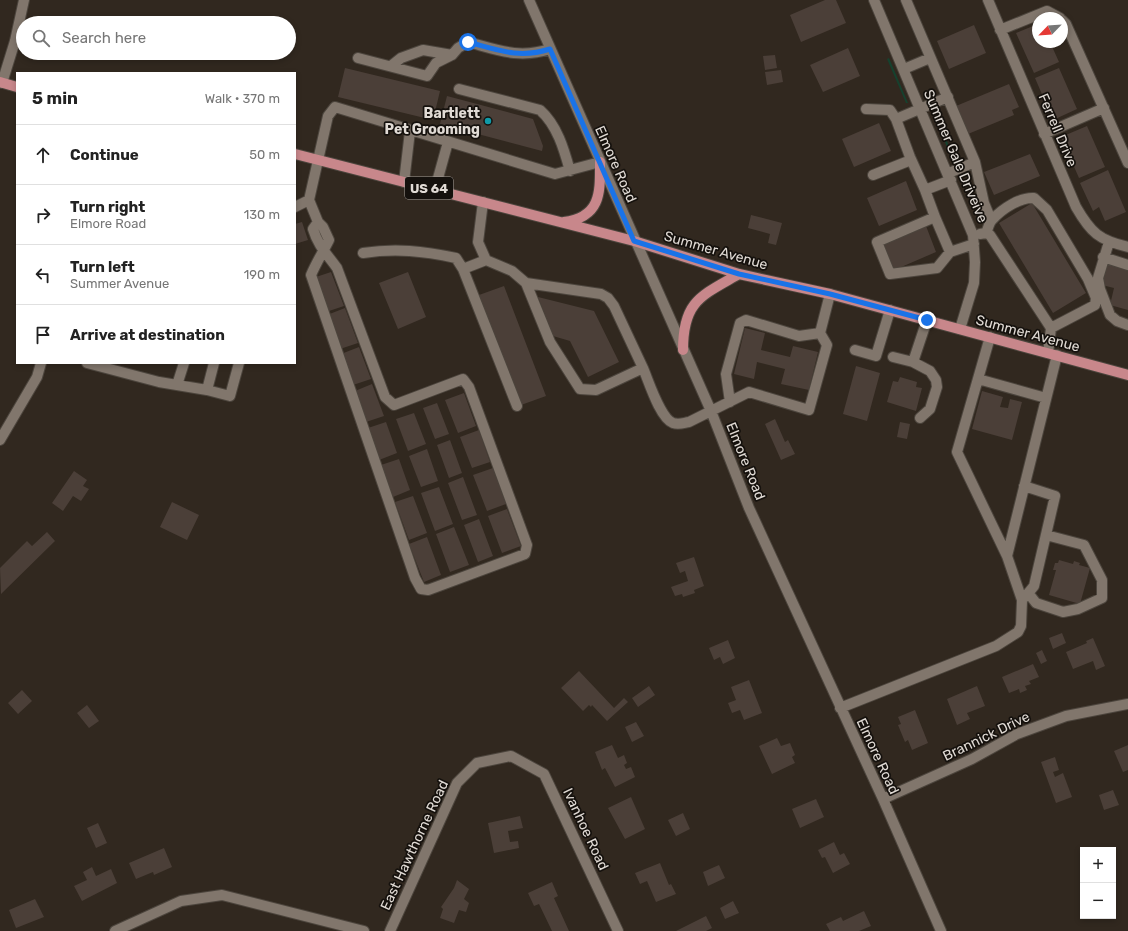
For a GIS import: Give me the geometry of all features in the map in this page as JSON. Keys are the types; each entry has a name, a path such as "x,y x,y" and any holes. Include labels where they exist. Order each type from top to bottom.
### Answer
{"main road":[{"path":"1,82 16,87"},
{"name":"Summer Avenue","path":"296,154 634,241 739,274 830,294 1128,375"},
{"path":"562,222 573,221 581,217 597,202 600,191 600,162"},
{"path":"683,350 685,320 694,304 709,291 739,274"}],"street":[{"path":"20,16 24,0"},
{"name":"Elmore Road","path":"529,0 710,411 749,508 883,799 940,931"},
{"name":"Summer Gale Driveive","path":"874,0 950,177 974,240 974,283 960,329"},
{"path":"906,0 974,162 984,203 992,220"},
{"name":"Ferrell Drive","path":"988,0 1076,207 1093,232 1109,242 1128,248"},
{"path":"1000,30 1032,17"},
{"path":"1068,28 1128,163"},
{"path":"1,82 16,36"},
{"path":"358,58 427,76 436,63 452,56 458,48 468,42 512,54 534,54 550,49"},
{"path":"390,66 401,58 423,50 452,56"},
{"path":"904,69 930,58"},
{"path":"460,89 540,110 548,117 559,138 570,171"},
{"path":"896,119 948,97"},
{"path":"324,250 337,268 385,397 394,406 463,380 469,387 527,545 525,554 428,590 421,589 416,578 311,275 329,240 323,227 318,222 309,200 328,116 335,107 554,174 600,162"},
{"path":"1044,134 1104,108"},
{"path":"866,109 890,110 896,119 911,160 950,252"},
{"path":"404,182 410,130"},
{"path":"435,189 448,142"},
{"path":"872,174 911,160"},
{"path":"925,190 974,162"},
{"path":"936,217 877,242 890,274 937,268 950,252 986,233 992,220 1021,200 1034,198 1047,210 1088,279 1096,298 1095,305 1051,328"},
{"path":"296,206 309,200"},
{"path":"483,202 478,242 486,260 512,271 526,283 550,342 580,389 596,390 643,368"},
{"path":"986,233 990,235 1051,328 1052,354 1046,398 1006,556"},
{"path":"1109,242 1103,257 1098,278 1100,289 1110,315 1117,321 1128,325"},
{"path":"363,253 383,250 421,251 456,258 463,269 517,406"},
{"path":"1103,257 1128,265"},
{"path":"463,269 486,260"},
{"path":"526,283 601,294 608,298 614,306 664,415 672,423 678,424 689,422 749,392 809,410 827,345 820,333 830,294"},
{"path":"855,350 876,356 890,310"},
{"path":"730,402 726,374 740,323 746,320 799,336 820,333"},
{"path":"913,362 927,320"},
{"path":"990,337 957,452 1026,597 1036,603 1063,612 1078,609 1102,598 1102,580 1084,545 1046,535"},
{"path":"894,357 913,362 930,371 936,380 937,387 930,409 920,418"},
{"path":"0,440 37,377 41,364"},
{"path":"91,364 230,396 239,364"},
{"path":"177,385 184,364"},
{"path":"207,390 214,364"},
{"path":"978,379 1046,398"},
{"path":"840,708 1009,639 1018,632 1021,626 1026,597 1034,586 1055,496 1024,486"},
{"name":"Brannick Drive","path":"883,799 972,759 1017,734 1066,716 1128,704"},
{"name":"East Hawthorne Road","path":"390,931 457,783 476,764 511,756"},
{"name":"Ivanhoe Road","path":"511,756 544,774 618,931"},
{"path":"115,931 181,901 222,895 364,931"}],"green space":[{"path":"889,58 908,103 906,103 887,59"},
{"path":"935,113 955,160 953,161 933,114"}],"building":[{"path":"825,0 836,0 846,23 801,42 790,15"},
{"path":"974,25 986,53 949,69 937,41"},
{"path":"1032,26 1032,48 1053,48 1059,62 1034,73 1016,33"},
{"path":"848,48 860,76 823,92 810,65"},
{"path":"775,55 777,68 765,70 763,56"},
{"path":"345,68 440,91 433,120 338,97"},
{"path":"1059,68 1077,109 1053,120 1035,78"},
{"path":"781,70 783,82 767,85 765,72"},
{"path":"1009,84 1019,107 1012,110 1014,115 968,134 956,106"},
{"name":"Bartlett Pet Grooming","path":"447,96 533,119 543,146 542,151 440,124"},
{"path":"879,123 891,151 854,167 842,139"},
{"path":"1087,126 1105,167 1079,178 1061,137"},
{"path":"1030,154 1040,176 994,195 984,172"},
{"path":"1108,170 1126,212 1105,221 1099,207 1093,211 1080,183"},
{"path":"906,181 917,210 879,226 867,198"},
{"path":"1032,203 1086,293 1053,313 999,223"},
{"path":"751,215 782,223 776,245 768,243 770,234 748,228"},
{"path":"302,222 308,240 296,244 296,224"},
{"path":"926,226 936,252 892,271 881,245"},
{"path":"1108,261 1128,267 1128,310 1110,305 1114,288 1102,285"},
{"path":"331,272 344,306 326,312 313,278"},
{"path":"408,272 426,317 398,329 379,283"},
{"path":"504,286 546,396 521,405 479,295"},
{"path":"538,297 594,311 619,362 588,377 570,341 553,336"},
{"path":"345,308 358,343 340,349 327,315"},
{"path":"745,328 765,333 761,350 790,357 793,346 818,352 809,390 781,384 785,369 757,362 754,379 734,374"},
{"path":"359,347 371,379 353,385 341,354"},
{"path":"856,366 880,373 867,421 843,414"},
{"path":"900,377 917,382 916,387 922,388 916,411 887,402 893,381 898,382"},
{"path":"372,384 384,416 366,422 355,391"},
{"path":"982,391 1003,397 1000,407 1008,408 1010,399 1022,402 1012,440 972,429"},
{"path":"464,393 476,426 458,433 445,400"},
{"path":"437,403 449,434 435,439 423,408"},
{"path":"414,413 426,444 408,451 396,419"},
{"path":"775,419 785,442 788,440 795,454 781,460 765,424"},
{"path":"386,422 397,453 379,460 368,428"},
{"path":"900,422 910,424 907,439 897,437"},
{"path":"479,430 490,462 472,468 460,437"},
{"path":"450,440 462,473 449,478 437,445"},
{"path":"427,449 438,481 421,487 409,456"},
{"path":"399,459 410,490 393,497 381,465"},
{"path":"493,468 506,504 487,511 473,475"},
{"path":"74,471 87,480 83,486 89,489 81,501 73,496 63,511 52,503"},
{"path":"463,477 477,515 462,520 448,483"},
{"path":"439,487 453,524 435,531 421,493"},
{"path":"413,496 427,533 409,540 395,502"},
{"path":"172,502 199,515 187,540 160,527"},
{"path":"507,509 521,546 502,553 488,516"},
{"path":"479,519 493,556 478,562 464,525"},
{"path":"454,527 469,565 450,572 436,534"},
{"path":"47,532 55,541 1,594 0,568 27,541 32,546"},
{"path":"427,537 441,575 424,582 409,544"},
{"path":"694,557 704,586 694,590 695,593 683,597 682,594 675,596 671,587 688,581 685,571 680,573 676,563"},
{"path":"1059,560 1073,564 1074,561 1080,563 1079,565 1090,568 1080,604 1049,595 1056,570 1053,570 1055,563 1058,563"},
{"path":"1062,633 1066,643 1053,649 1049,638"},
{"path":"1093,638 1105,666 1096,670 1093,661 1073,669 1066,652 1087,643 1086,641"},
{"path":"728,640 735,658 723,664 720,657 714,660 709,648"},
{"path":"1042,650 1047,661 1041,664 1036,653"},
{"path":"1033,664 1039,677 1029,681 1031,684 1025,686 1027,690 1020,693 1019,689 1009,693 1002,677"},
{"path":"579,671 614,708 624,698 628,702 607,721 592,705 591,707 589,705 583,711 561,688"},
{"path":"749,680 762,713 744,720 740,710 732,713 728,703 736,700 731,687"},
{"path":"649,686 655,695 638,707 632,698"},
{"path":"977,686 985,706 967,713 970,719 957,725 947,699"},
{"path":"22,690 32,701 18,714 8,703"},
{"path":"87,705 99,721 89,728 77,713"},
{"path":"915,710 928,743 912,750 908,740 905,742 898,725 901,724 898,717"},
{"path":"636,722 644,736 632,742 625,727"},
{"path":"777,738 781,746 790,743 795,755 792,757 795,763 772,774 759,746"},
{"path":"612,745 618,758 624,755 627,763 624,765 626,769 631,767 635,777 615,787 605,768 602,770 595,752"},
{"path":"1128,745 1128,770 1123,772 1114,751"},
{"path":"1055,757 1059,770 1053,772 1055,777 1063,773 1072,797 1056,803 1041,762"},
{"path":"1113,790 1119,805 1104,810 1099,795"},
{"path":"631,797 645,829 625,839 608,808"},
{"path":"816,799 824,817 800,828 792,809"},
{"path":"683,813 690,829 676,836 668,820"},
{"path":"520,816 523,828 508,831 510,842 518,841 519,848 494,853 488,823"},
{"path":"98,823 107,843 96,848 87,828"},
{"path":"834,842 840,855 844,853 850,864 833,873 825,857 822,858 818,850"},
{"path":"164,848 172,867 154,875 153,872 136,879 129,863"},
{"path":"660,863 669,885 671,884 676,894 656,902 647,881 640,884 635,873"},
{"path":"719,865 725,878 708,886 703,872"},
{"path":"92,867 96,876 111,869 117,883 82,901 74,886 87,880 83,872"},
{"path":"457,880 469,889 464,899 469,903 466,912 459,910 454,923 440,918 443,909 441,907 454,888"},
{"path":"552,882 558,896 554,898 569,931 552,931 539,904 534,906 528,893"},
{"path":"35,899 44,917 16,928 9,910"},
{"path":"733,901 739,913 725,919 720,908"},
{"path":"864,911 871,926 859,931 830,931 826,924 841,917 843,921"},
{"path":"706,916 712,928 706,931 676,931"}],"place":[{"name":"Bartlett Pet Grooming","path":"488,121"}],"route":[{"path":"468,42 512,54 534,54 550,49 634,241 739,274 830,294 927,320"}]}
